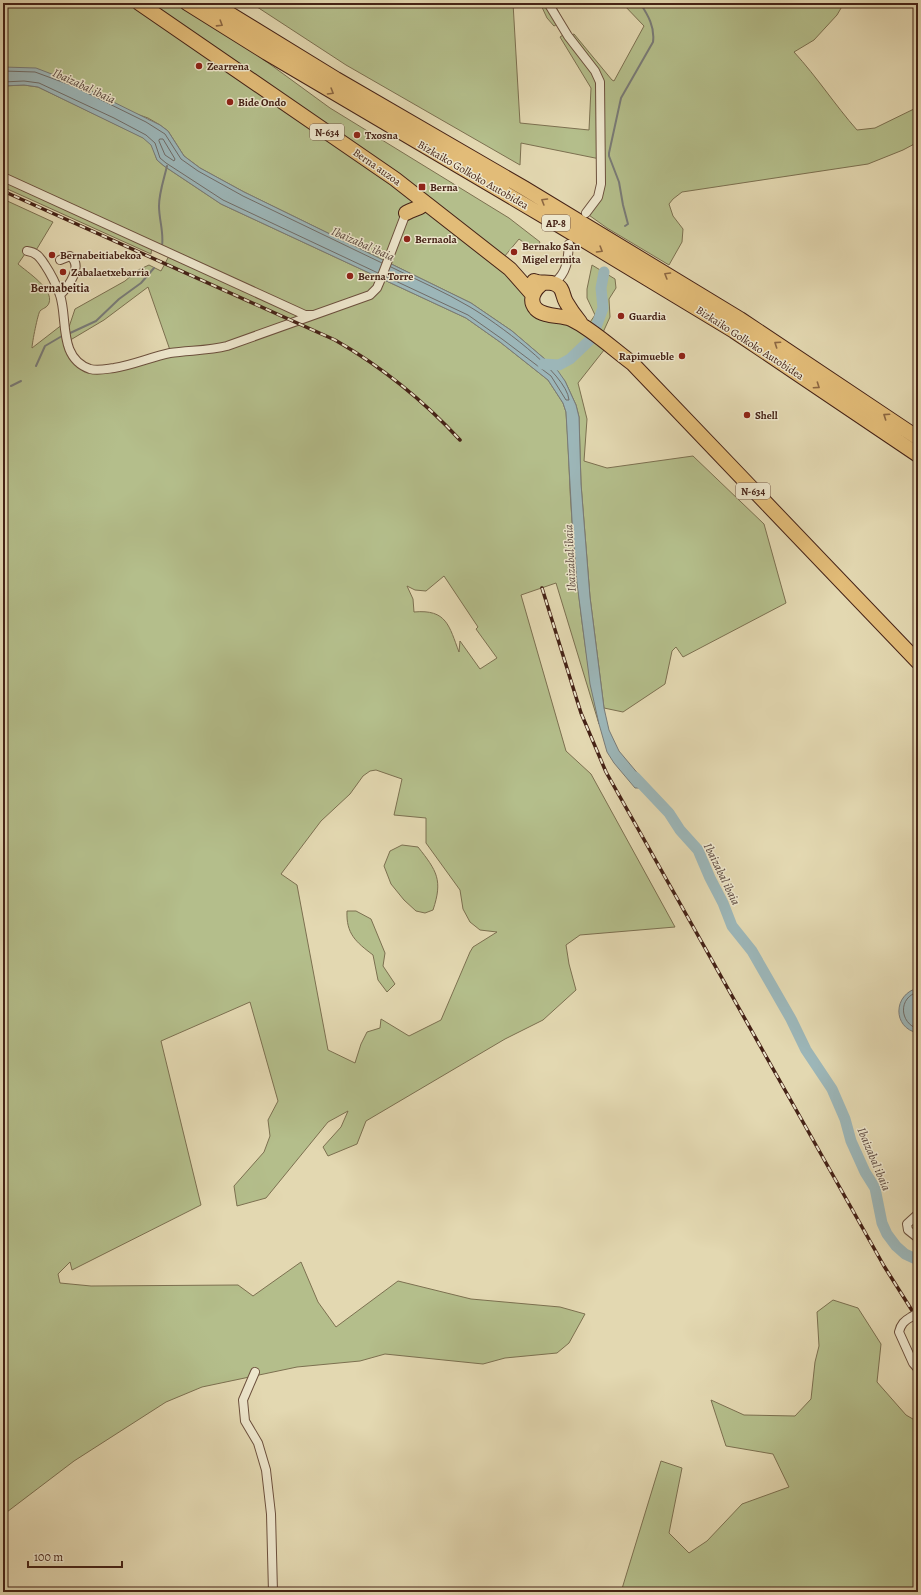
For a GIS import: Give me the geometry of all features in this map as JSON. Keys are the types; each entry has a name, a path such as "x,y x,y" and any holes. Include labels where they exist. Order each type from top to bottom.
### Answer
{"highway":[{"name":"Berna auzoa","path":"139,3 395,179 510,269"},
{"name":"Bizkaiko Golkoko Autobidea","path":"187,3 266,53 552,221 734,331 918,455"},
{"name":"Bizkaiko Golkoko Autobidea","path":"212,3 336,79 524,188 740,319 918,438"},
{"path":"395,179 415,203 432,214 448,220"},
{"path":"406,213 415,203"},
{"name":"N-634","path":"510,269 526,277 548,283 562,290 564,297 583,326"},
{"name":"N-634","path":"510,269 533,295 534,306 537,310 546,315 552,314 568,318 583,326 632,363 918,662"},
{"path":"533,295 534,290 548,283"},
{"path":"552,314 561,309 564,297"}],"street":[{"path":"548,3 568,36 595,71 600,82 601,184 598,197 586,213"},
{"path":"3,178 305,315 315,314"},
{"path":"27,251 33,252 41,259 60,295 63,324 69,349 72,355 81,364 90,369 99,370 172,353 208,350 227,346 370,295 377,288 391,256 406,213"},
{"path":"564,297 569,268 569,244"},
{"path":"60,260 70,256 73,258 75,264 72,280 60,295"},
{"path":"548,283 564,272 568,262"},
{"path":"918,1214 907,1224 908,1230 918,1238"},
{"path":"915,1315 904,1321 900,1326 899,1332 913,1363 918,1369"},
{"path":"255,1372 243,1400 245,1420 258,1443 266,1470 272,1517 273,1592"}],"green space":[{"path":"3,3 186,3 330,108 509,218 540,242 535,251 519,239 504,257 532,301 586,328 595,315 587,298 587,289 592,265 615,279 616,288 609,299 610,317 600,339 608,345 578,383 587,419 584,461 607,468 693,456 764,524 786,603 683,657 676,647 672,651 665,684 623,712 604,708 590,597 581,484 579,417 576,405 565,381 546,360 512,331 471,303 244,192 200,168 184,156 168,131 148,118 3,67"},
{"path":"251,3 513,3 520,123 589,130 591,88 560,37 563,35 568,36 574,34 614,81 644,26 622,3 844,3 837,15 814,40 794,52 857,130 875,128 918,107 918,142 903,150 868,164 682,192 669,204 673,216 683,229 682,242 669,265 607,228 586,213 598,197 600,159 521,143 520,165 346,65"},
{"path":"540,3 554,3 563,21 554,26 547,18"},
{"path":"24,85 38,87 144,138 152,145 157,160 164,166 221,204 466,318 500,342 548,380 563,403 566,412 571,507 579,597 599,724 556,583 521,595 566,751 591,774 675,927 580,935 566,945 576,990 543,1020 505,1039 366,1121 357,1144 328,1156 323,1147 341,1127 348,1111 328,1122 266,1198 237,1206 234,1186 264,1152 270,1136 268,1120 278,1101 250,1002 161,1041 201,1205 72,1270 70,1262 58,1274 60,1283 91,1286 238,1285 253,1296 301,1262 318,1302 336,1327 398,1281 471,1299 560,1307 585,1314 569,1343 557,1353 505,1358 483,1364 385,1354 360,1361 297,1367 202,1387 166,1402 74,1461 3,1515 3,199 53,222 35,252 27,251 18,264 39,281 48,292 49,298 48,305 39,313 32,348 63,324 69,327 75,309 125,281 138,270 149,265 161,271 170,254 152,246 151,254 3,187 3,86","holes":["148,287 171,353 90,369 69,349 67,342 104,320","444,576 478,627 476,629 497,658 480,669 460,641 459,652 449,627 440,616 434,613 414,612 413,599 407,586 415,590 426,591","376,770 402,779 394,815 426,818 426,843 460,890 463,909 470,922 480,930 497,932 473,947 441,1020 409,1036 381,1019 380,1028 367,1032 361,1044 355,1063 328,1050 297,885 281,874 321,821 350,794 363,776 370,771"]},
{"path":"402,845 418,847 434,870 438,883 438,891 433,910 425,913 416,911 404,900 391,884 384,866 390,851"},
{"path":"347,911 356,911 371,919 385,953 383,966 395,984 387,992 378,980 373,955 353,937 350,932"},
{"path":"833,1300 858,1308 881,1344 877,1382 906,1415 918,1422 918,1592 621,1592 661,1461 682,1468 669,1533 689,1553 707,1541 742,1504 789,1487 773,1454 726,1446 711,1400 744,1415 795,1416 811,1399 815,1362 819,1346 817,1312"}],"water":[{"path":"3,67 36,68 75,83 160,125 168,131 184,156 200,168 244,192 471,303 512,331 558,371 565,381 576,405 579,417 581,484 590,597 604,708 609,730 619,751 650,788 635,788 614,763 607,752 599,724 590,684 577,583 566,412 563,403 548,380 500,342 466,318 221,204 164,166 157,160 151,145 143,138 38,87 24,85 3,86"},
{"path":"918,988 918,1033 910,1030 904,1025 900,1018 899,1011 900,1004 904,997 910,991"}],"waterway":[{"path":"625,226 628,224 619,182 609,153 621,98 653,42 652,26 640,3"},
{"path":"162,246 159,201 167,166"},
{"path":"68,334 96,321 119,299 141,283 154,268"},
{"path":"596,327 603,308 601,288 604,272"},
{"path":"36,366 45,346 62,336"},
{"path":"543,364 559,365 570,359 590,340"},
{"path":"11,386 21,381"},
{"name":"Ibaizabal ibaia","path":"635,777 669,813 680,830 698,850 732,926 752,951 791,1019 806,1050 832,1089 845,1119 851,1141 865,1172 875,1188 882,1223 887,1234 896,1246 905,1254 918,1260"}],"railway":[{"path":"3,191 335,340 369,361 401,385 431,411 460,440"},
{"path":"542,588 581,713 606,772 884,1266 918,1320"}],"place":[{"name":"Zearrena","path":"199,66"},
{"name":"Bide Ondo","path":"230,102"},
{"name":"Txosna","path":"357,135"},
{"name":"Berna","path":"422,187"},
{"name":"Bernaola","path":"407,239"},
{"name":"Bernako San Migel ermita","path":"514,252"},
{"name":"Bernabeitiabekoa","path":"52,255"},
{"name":"Zabalaetxebarria","path":"63,272"},
{"name":"Berna Torre","path":"350,276"},
{"name":"Guardia","path":"621,316"},
{"name":"Rapimueble","path":"682,356"},
{"name":"Shell","path":"747,415"}],"district":[{"name":"Bernabeitia","path":"60,288"}]}
